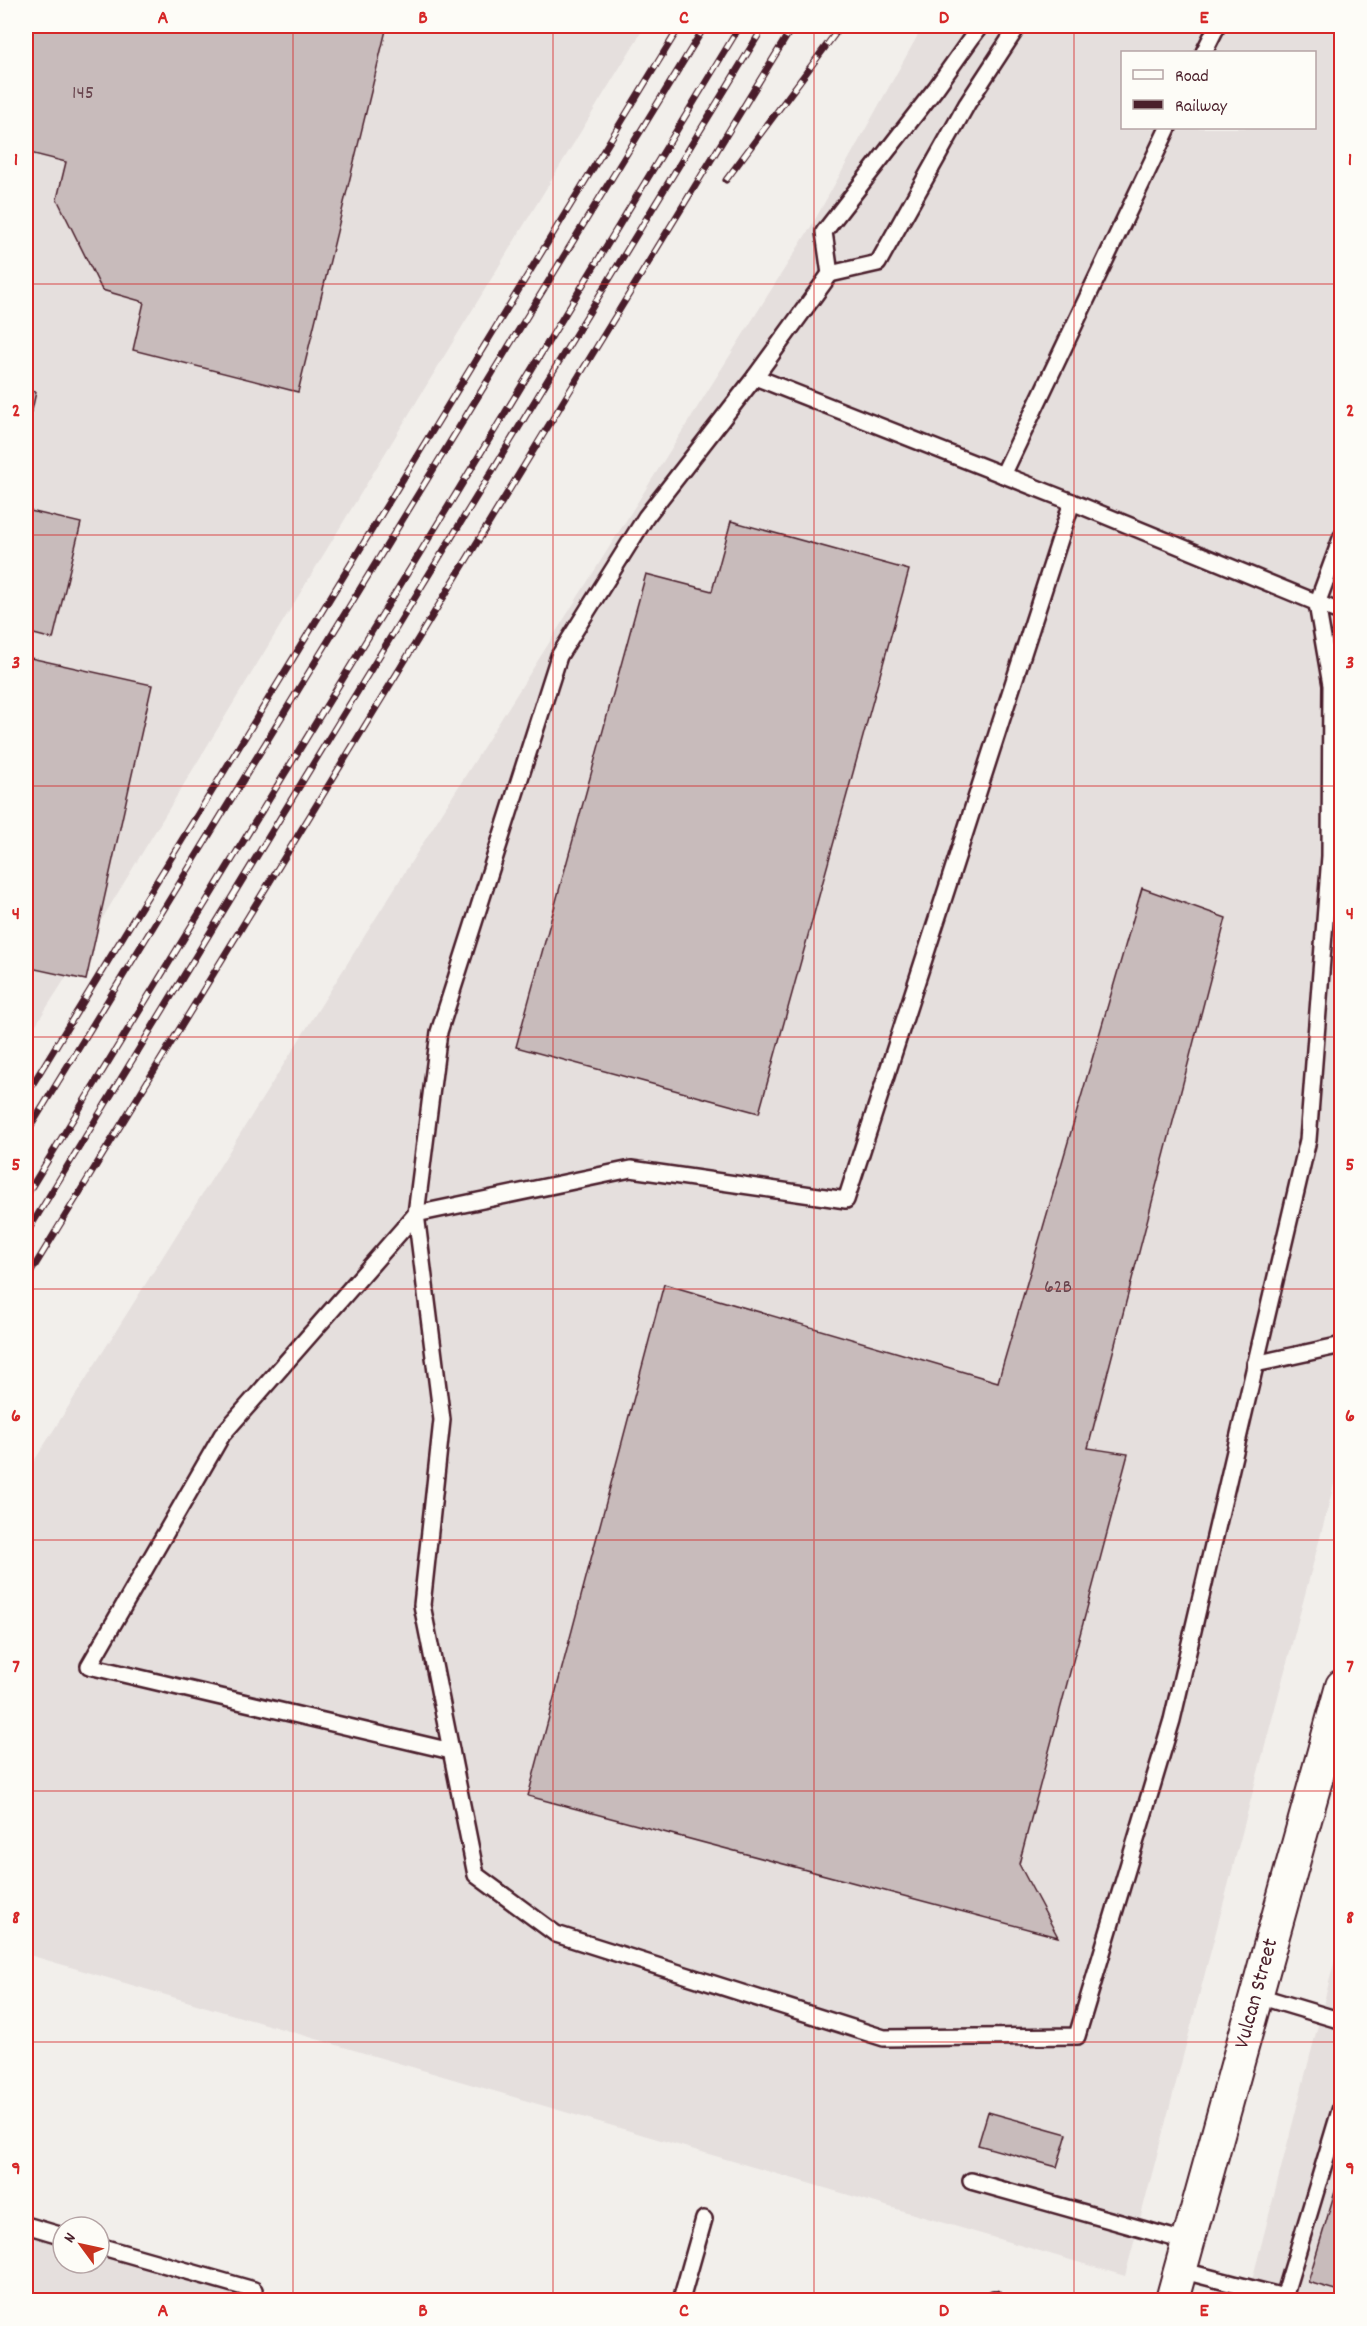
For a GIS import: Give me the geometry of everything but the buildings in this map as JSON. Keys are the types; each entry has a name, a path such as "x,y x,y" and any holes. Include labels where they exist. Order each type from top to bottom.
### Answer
{"street":[{"name":"Vulcan Street","path":"1172,2301 1341,1686"}],"lane":[{"path":"830,274 824,232 936,88 980,26"},
{"path":"1018,26 967,104 878,263 830,274 755,377 646,517 559,656 439,1032 416,1214 442,1420 422,1605 476,1875 556,1934 884,2038 1077,2036 1172,1720 1309,1128 1330,856 1331,685 1317,604 1341,536"},
{"path":"1204,51 1217,26"},
{"path":"1003,475 1168,129"},
{"path":"755,377 1072,502 1341,613"},
{"path":"451,1751 89,1666 222,1435 416,1214 631,1169 846,1200 1072,502"},
{"path":"1255,1364 1341,1345"},
{"path":"1255,1995 1341,2021"},
{"path":"971,2181 1184,2256 1291,2299 1341,2104"},
{"path":"681,2301 704,2219"},
{"path":"26,2225 51,2232"},
{"path":"111,2249 254,2290"}],"shaded area":[{"path":"26,26 645,26 77,960 26,1040"},
{"path":"923,26 1341,26 1341,1458 1125,2276 26,1954 26,1474 812,225"},
{"path":"1341,1936 1341,2300 1247,2300"},
{"path":"26,2234 51,2241 51,2275 111,2275 111,2258 254,2300 26,2300"}],"railway":[{"path":"26,1095 680,26"},
{"path":"26,1134 705,26"},
{"path":"26,1196 740,26"},
{"path":"26,1234 764,26"},
{"path":"26,1280 793,26"},
{"path":"726,180 841,26"}]}
